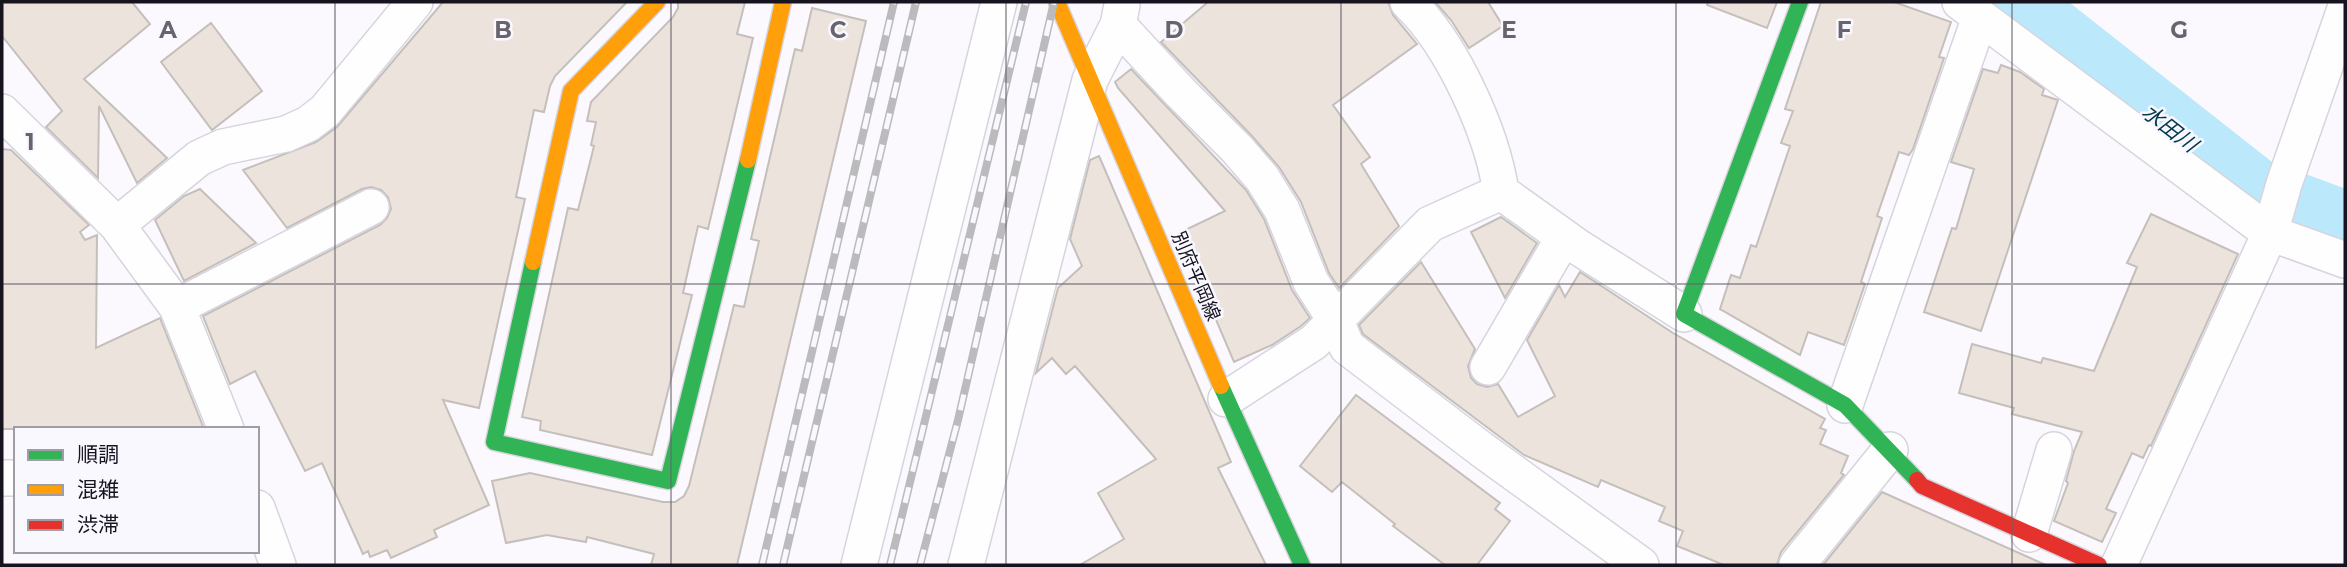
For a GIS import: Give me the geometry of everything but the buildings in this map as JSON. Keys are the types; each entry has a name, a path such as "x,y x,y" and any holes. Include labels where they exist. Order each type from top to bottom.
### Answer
{"street":[{"path":"117,225 199,158 223,147 286,134 308,124 325,111 415,2"},
{"path":"657,2 571,91 494,442 668,481 761,107 783,2"},
{"path":"859,565 999,2"},
{"name":"別府平岡線","path":"1057,2 1226,399 1302,565"},
{"path":"1408,2 1421,14 1463,82 1497,167 1501,192 1564,237 1684,314 1845,405 1922,486 2099,565"},
{"path":"1684,314 1800,2"},
{"path":"1845,405 1970,9 2270,233 2345,260"},
{"path":"2119,565 2270,233 2284,184 2345,9"},
{"path":"974,563 1090,80 1121,13 1181,93 1262,178 1282,209 1311,282 1336,321 1347,347 1642,565"},
{"path":"2,112 117,225 177,307 225,427"},
{"path":"1226,399 1314,342 1430,224 1501,192"},
{"path":"177,307 371,207"},
{"path":"1488,367 1564,237"},
{"path":"1797,565 1890,450"},
{"path":"2029,534 2054,450"},
{"path":"259,513 278,565"}],"waterway":[{"name":"水田川","path":"2009,2 2253,194 2345,228"}],"railway":[{"path":"762,565 894,2"},
{"path":"783,565 916,2"},
{"path":"890,565 1026,2"},
{"path":"920,565 958,420 1054,2"}],"traffic: fast":[{"path":"1800,2 1684,314 1845,405 1917,480"},
{"path":"533,262 494,442 668,481 748,160"},
{"path":"1221,386 1302,565"}],"traffic: slow":[{"path":"533,262 571,91 657,2"},
{"path":"748,160 783,2"},
{"path":"1057,2 1221,386"}],"traffic: jam":[{"path":"1917,480 1922,486 2099,565"}]}
